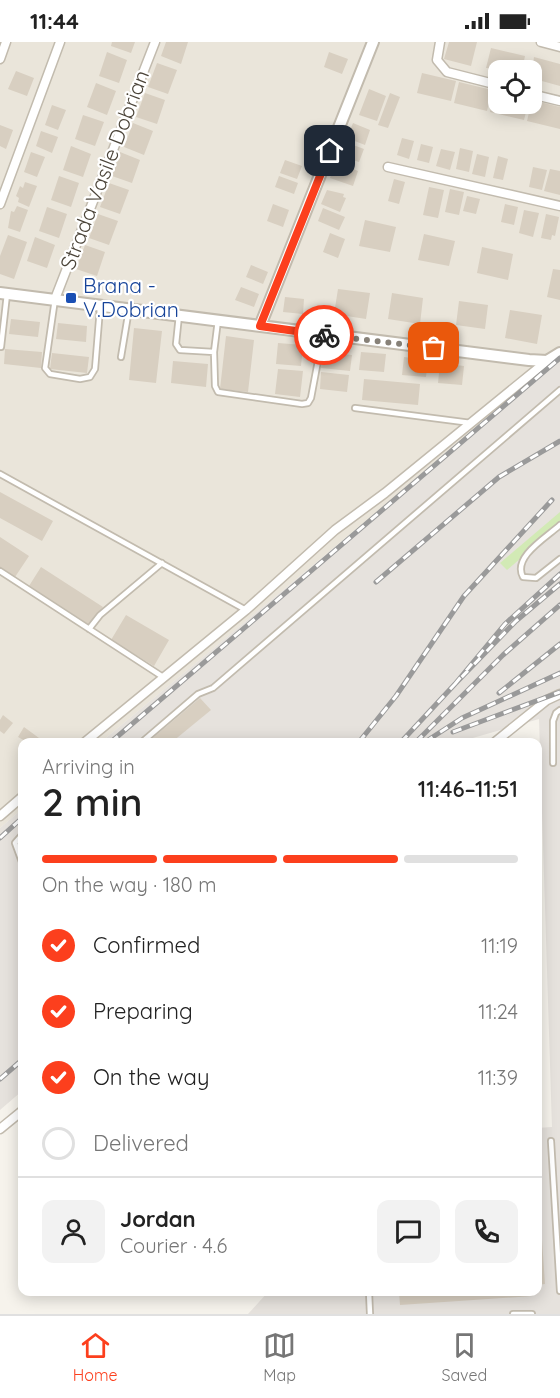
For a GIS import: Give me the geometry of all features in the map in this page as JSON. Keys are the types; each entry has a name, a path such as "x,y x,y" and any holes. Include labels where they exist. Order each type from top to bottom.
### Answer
{"street":[{"path":"0,58 6,42"},
{"path":"0,204 60,42"},
{"name":"Strada Vasile Dobrian","path":"54,299 155,42"},
{"path":"260,326 373,42"},
{"path":"440,42 437,60 447,72 488,82"},
{"path":"541,42 558,45"},
{"path":"542,97 560,101"},
{"path":"388,167 560,206"},
{"path":"4,294 547,361"},
{"path":"90,738 246,610 335,530 560,353"},
{"path":"500,738 547,700 560,694"},
{"path":"0,816 18,800"},
{"path":"0,1129 18,1114"}],"lane":[{"path":"1,347 4,294"},
{"path":"54,299 45,368 50,374 80,379 90,377 95,369 100,305"},
{"path":"121,357 129,309"},
{"path":"178,315 177,348 214,352"},
{"path":"218,320 214,352 215,386 218,392 302,404 308,403 311,398 323,334"},
{"path":"147,738 198,694 213,688 560,390"},
{"path":"355,408 471,423"},
{"path":"0,474 246,610"},
{"path":"560,525 528,553 520,566 520,572 523,577 536,578 560,559"},
{"path":"88,629 100,615 162,563"},
{"path":"0,571 163,677"},
{"path":"553,763 553,721 560,710"},
{"path":"551,1141 557,1199 560,1291"},
{"path":"369,1296 370,1314"},
{"path":"513,1314 532,1314"}],"shaded area":[{"path":"0,42 560,42 560,359 106,738 18,738 18,812 0,828"},
{"path":"560,359 560,1314 248,1314 264,1296 542,1296 542,1128 552,1127 542,813 542,738 540,738 539,719 473,738 106,738"},
{"path":"18,812 18,1094 0,1110 0,828"}],"green space":[{"path":"560,512 560,524 507,570 500,563"}],"building":[{"path":"112,42 135,42 131,53 111,46"},
{"path":"166,42 188,42 181,64 161,56"},
{"path":"449,42 477,42 471,66 444,59"},
{"path":"491,48 525,56 524,60 488,60"},
{"path":"107,52 127,60 119,83 99,76"},
{"path":"329,52 348,59 342,74 324,67"},
{"path":"534,57 560,64 560,86 542,81 542,60 534,60"},
{"path":"157,63 177,70 168,94 148,87"},
{"path":"16,71 34,78 27,96 8,89"},
{"path":"422,73 456,81 451,101 417,93"},
{"path":"459,82 488,89 487,111 454,103"},
{"path":"96,83 116,91 107,115 87,107"},
{"path":"369,89 386,96 377,121 359,115"},
{"path":"145,93 165,100 157,124 136,117"},
{"path":"390,93 400,97 388,128 378,125"},
{"path":"542,102 560,107 560,129 527,121 529,114 542,114"},
{"path":"52,105 66,110 58,130 45,125"},
{"path":"498,114 526,114 524,120"},
{"path":"83,115 104,122 95,146 75,139"},
{"path":"133,123 153,131 144,155 124,147"},
{"path":"353,123 370,130 365,145 347,138"},
{"path":"0,125 13,130 6,149 0,146"},
{"path":"41,131 58,137 52,153 36,146"},
{"path":"402,138 414,141 409,159 397,155"},
{"path":"345,142 364,149 359,162 340,156"},
{"path":"421,144 433,147 429,163 417,160"},
{"path":"71,146 91,154 83,177 63,170"},
{"path":"460,148 473,151 469,172 456,169"},
{"path":"441,149 455,152 450,170 436,166"},
{"path":"31,152 45,157 37,177 24,172"},
{"path":"120,152 140,160 132,183 112,176"},
{"path":"477,154 489,157 485,177 472,174"},
{"path":"498,156 508,159 503,180 493,178"},
{"path":"285,160 302,166 297,179 280,173"},
{"path":"336,162 358,171 353,186 330,178"},
{"path":"533,167 547,170 542,190 529,187"},
{"path":"550,169 560,171 560,195 544,191"},
{"path":"59,176 79,183 71,207 51,200"},
{"path":"279,176 298,183 294,194 275,187"},
{"path":"394,179 405,182 399,204 388,201"},
{"path":"25,182 37,186 29,207 18,202 19,198 16,196 20,186 23,188"},
{"path":"109,183 129,190 120,214 100,207"},
{"path":"429,187 444,190 438,218 423,215"},
{"path":"450,189 464,192 459,215 445,212"},
{"path":"327,190 344,194 343,197 346,198 340,212 321,204"},
{"path":"467,196 480,199 476,214 463,211"},
{"path":"273,204 289,210 283,227 267,221"},
{"path":"505,204 518,207 514,225 501,222"},
{"path":"17,206 28,210 20,232 8,228 11,211 14,212"},
{"path":"47,207 67,214 59,238 39,231"},
{"path":"323,208 345,217 339,230 318,221"},
{"path":"524,210 539,213 533,237 519,233"},
{"path":"98,214 118,221 109,245 89,238"},
{"path":"546,214 559,217 555,236 552,235 551,240 541,238"},
{"path":"365,220 396,227 390,252 359,246"},
{"path":"330,233 345,239 338,258 323,252"},
{"path":"424,234 455,241 449,266 418,260"},
{"path":"8,235 27,242 14,279 0,274 0,256"},
{"path":"35,237 55,245 47,268 27,261"},
{"path":"85,245 105,252 97,276 76,269"},
{"path":"482,247 513,254 508,280 477,273"},
{"path":"251,265 268,272 263,284 246,277"},
{"path":"553,269 560,270 560,300 547,297"},
{"path":"241,287 259,294 254,307 235,300"},
{"path":"338,289 370,293 366,319 334,314"},
{"path":"392,293 423,298 420,324 388,319"},
{"path":"285,297 304,299 303,314 283,312"},
{"path":"459,301 488,305 485,329 456,325"},
{"path":"510,310 542,315 537,344 505,338"},
{"path":"11,319 40,322 38,337 9,334"},
{"path":"58,323 87,326 86,342 56,339"},
{"path":"134,328 162,331 156,383 129,380"},
{"path":"226,336 254,340 248,392 220,389"},
{"path":"278,343 303,345 301,366 276,364"},
{"path":"5,349 42,352 41,368 4,364"},
{"path":"323,352 352,355 350,371 321,368"},
{"path":"361,352 386,354 384,372 359,370"},
{"path":"52,353 89,357 87,373 50,369"},
{"path":"404,357 428,360 426,377 402,375"},
{"path":"173,361 208,364 206,387 171,383"},
{"path":"440,363 464,366 462,385 438,383"},
{"path":"278,369 303,371 300,397 275,394"},
{"path":"321,372 349,375 347,392 320,389"},
{"path":"364,379 420,384 418,405 362,400"},
{"path":"0,492 53,521 42,541 0,518"},
{"path":"0,537 29,556 15,577 0,568"},
{"path":"41,567 103,607 91,626 29,586"},
{"path":"126,615 169,640 154,666 111,640"},
{"path":"200,698 211,710 177,738 153,738"},
{"path":"3,715 13,723 4,734 0,731 0,720"},
{"path":"24,727 39,738 20,738 18,737"},
{"path":"542,1240 545,1284 542,1284"},
{"path":"399,1296 533,1296 400,1305"}],"railway":[{"path":"116,738 560,358"},
{"path":"376,582 499,477 560,441"},
{"path":"362,738 396,696 464,596 552,500"},
{"path":"560,574 505,624 455,684 516,621 560,584"},
{"path":"420,738 503,655 560,605"},
{"path":"499,693 560,644"},
{"path":"431,738 462,718 560,673"},
{"path":"405,738 455,684"},
{"path":"453,732 560,692"},
{"path":"0,838 18,822"},
{"path":"0,1079 18,1063"}],"way so far":[{"path":"324,335 434,348"}],"place":[{"name":"Brana - V.Dobrian","path":"71,298"}],"route":[{"path":"324,335 260,326 330,151"}]}
